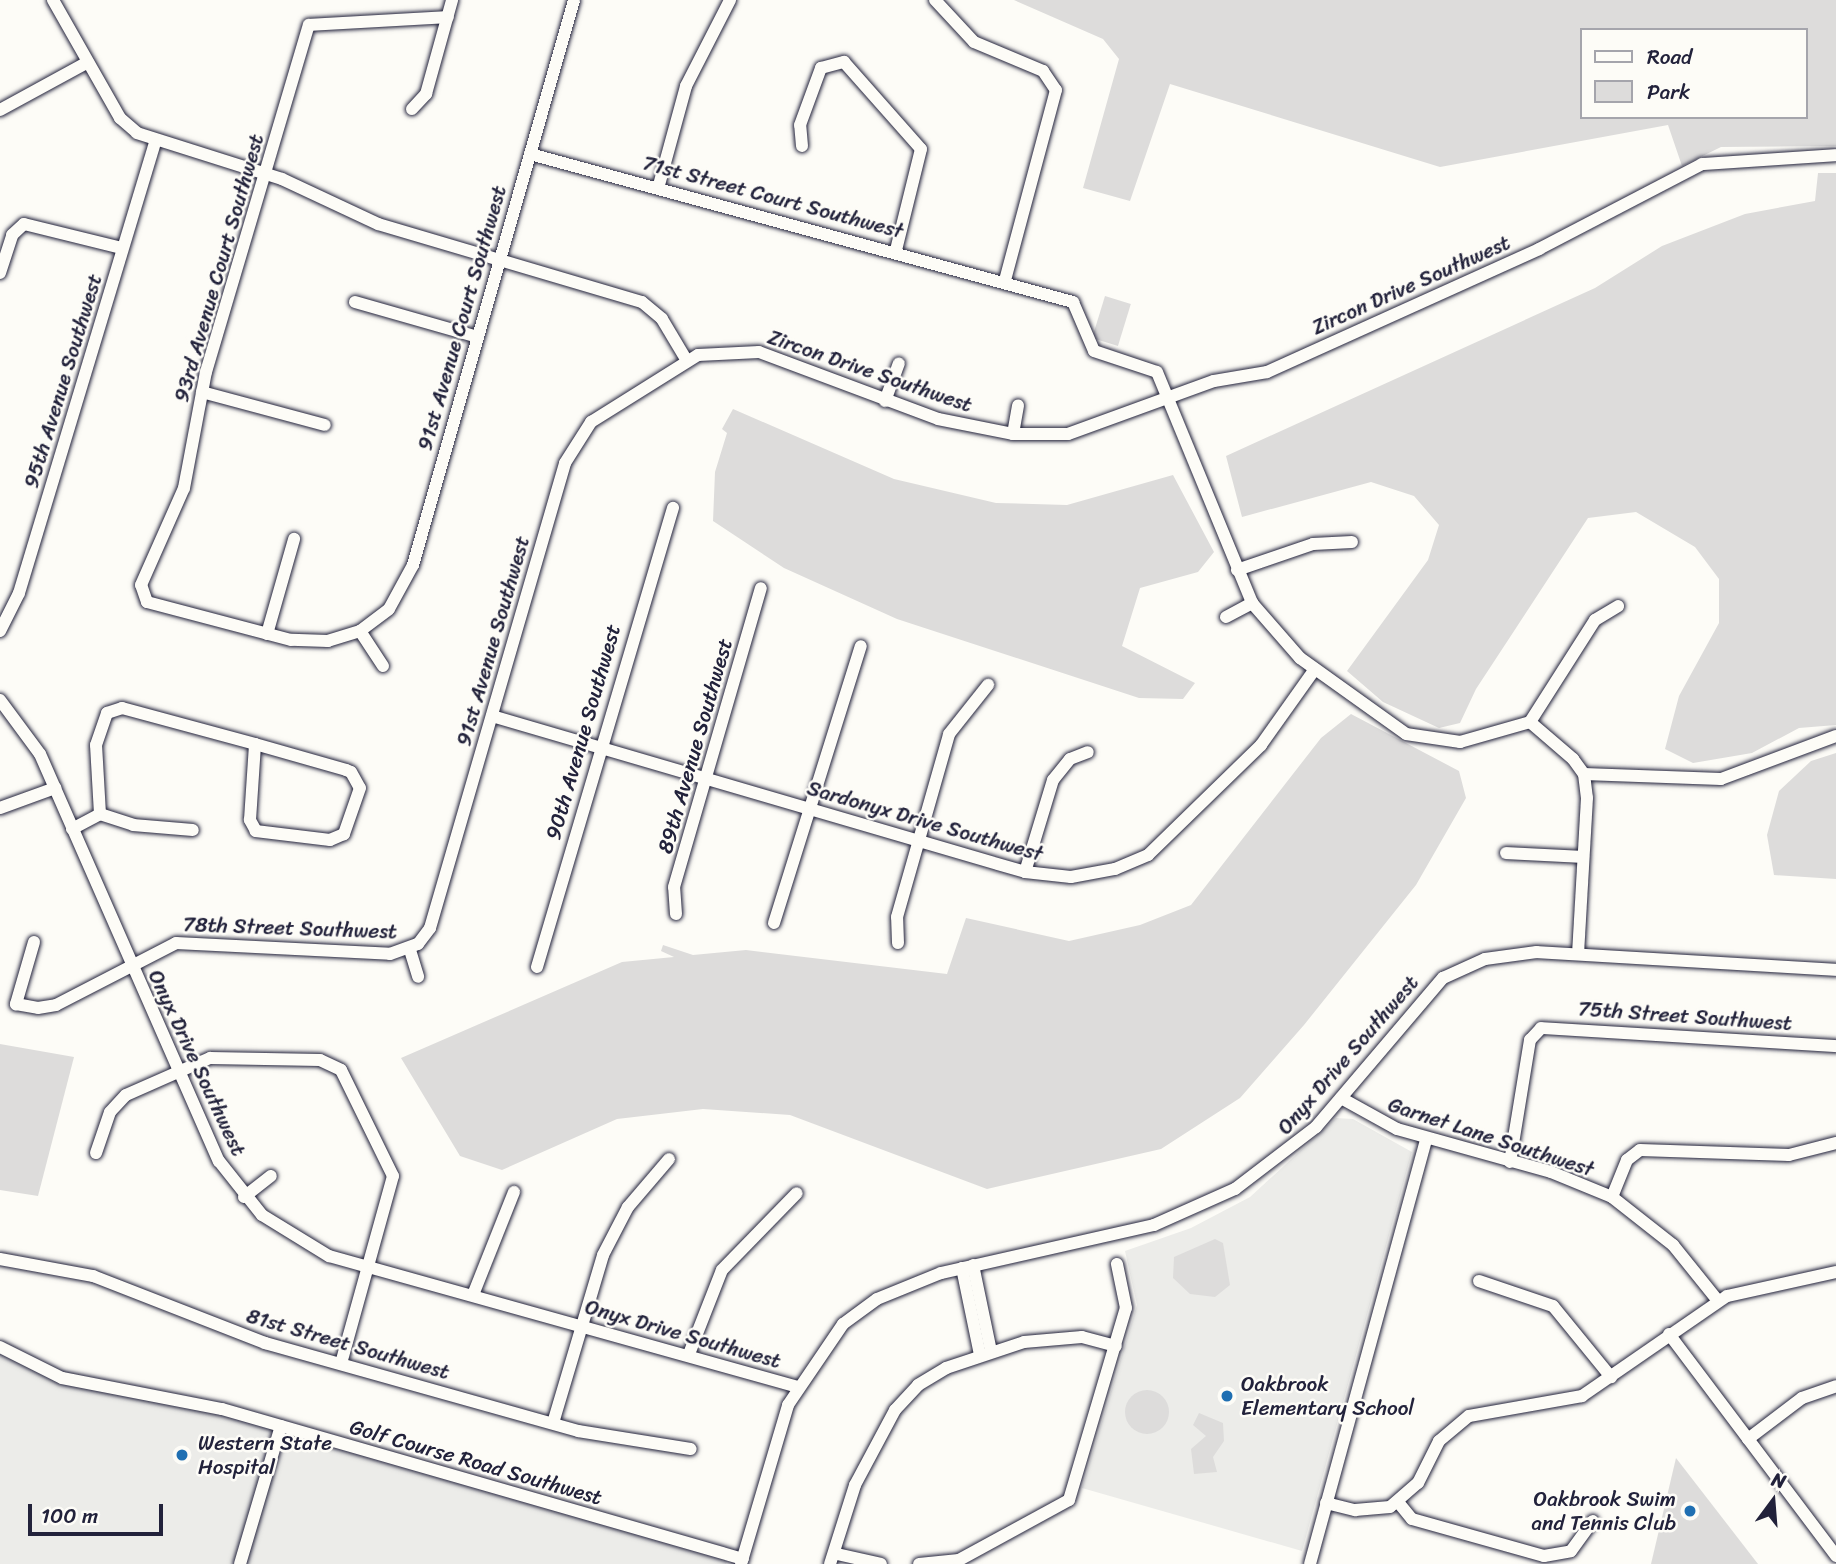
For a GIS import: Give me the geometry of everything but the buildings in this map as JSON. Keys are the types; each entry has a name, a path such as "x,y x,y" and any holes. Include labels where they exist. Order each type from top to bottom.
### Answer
{"street":[{"path":"53,0 120,118 156,140 264,173 378,224 648,306 687,361"},
{"path":"412,108 426,94 452,0"},
{"name":"91st Avenue Court Southwest","path":"360,631 388,609 407,580 474,336 574,0"},
{"path":"659,185 686,86 730,0"},
{"path":"935,0 974,42 1053,81 1055,95 1005,280"},
{"name":"93rd Avenue Court Southwest","path":"267,634 143,598 150,557 187,476 202,392 309,25 448,17"},
{"path":"802,146 800,125 821,68 838,61 921,149 896,250"},
{"path":"0,110 88,62"},
{"name":"95th Avenue Southwest","path":"0,631 19,593 156,140"},
{"name":"71st Street Court Southwest","path":"530,154 659,185 1005,280 1073,302 1088,345 1154,370 1169,398"},
{"name":"Zircon Drive Southwest","path":"687,361 725,349 760,352 885,401 1013,434 1068,434 1169,398 1267,372 1534,251 1702,164 1836,155"},
{"path":"0,273 16,228 35,224 122,248"},
{"path":"355,302 474,336"},
{"name":"91st Avenue Southwest","path":"410,950 430,928 570,453 591,422 687,361"},
{"path":"885,401 899,363"},
{"path":"202,392 325,425"},
{"path":"1169,398 1237,569 1252,603 1269,630 1315,669 1424,740 1460,742 1530,722 1595,620 1618,606"},
{"path":"1013,434 1018,405"},
{"name":"90th Avenue Southwest","path":"537,967 600,747 673,509"},
{"path":"294,539 267,634 318,642 360,631 383,666"},
{"path":"1237,569 1313,544 1352,542"},
{"name":"89th Avenue Southwest","path":"676,914 674,887 761,588"},
{"path":"1226,617 1252,603"},
{"path":"774,923 861,646"},
{"name":"Sardonyx Drive Southwest","path":"492,716 812,807 1025,872 1093,875 1148,855 1261,745 1315,669"},
{"path":"898,943 897,917 949,734 988,685"},
{"name":"Onyx Drive Southwest","path":"0,700 30,737 55,788 219,1161 244,1196 296,1241 368,1266 689,1354 797,1387 823,1348 861,1310 892,1291 967,1267 1129,1232 1203,1206 1290,1152 1341,1098 1443,978 1499,956 1577,954 1836,970"},
{"path":"100,814 95,753 107,713 122,708 255,744 351,772 360,788 344,834 330,840 257,832 250,820 255,744"},
{"path":"1530,722 1584,775 1721,779 1836,736"},
{"path":"1025,872 1053,780 1070,759 1087,752"},
{"path":"1577,954 1583,857 1584,775"},
{"path":"0,808 55,788"},
{"path":"72,829 100,814 121,822 193,830"},
{"path":"1506,853 1583,857"},
{"name":"78th Street Southwest","path":"34,942 16,1004 56,1005 130,961 188,942 390,954 410,950"},
{"path":"410,950 418,977"},
{"name":"75th Street Southwest","path":"1510,1162 1533,1034 1549,1027 1836,1045"},
{"path":"96,1153 116,1104 179,1071 229,1055 320,1060 346,1076 393,1169 341,1363"},
{"name":"Garnet Lane Southwest","path":"1341,1098 1384,1125 1510,1162 1612,1197 1667,1239 1718,1301"},
{"path":"1310,1564 1426,1139"},
{"path":"1612,1197 1627,1160 1640,1150 1789,1155 1836,1143"},
{"path":"553,1423 581,1325 620,1221 669,1158"},
{"path":"244,1196 271,1176"},
{"path":"473,1295 514,1192"},
{"path":"689,1354 722,1270 797,1193"},
{"name":"81st Street Southwest","path":"0,1259 93,1276 240,1335 553,1423 691,1449"},
{"path":"919,1564 960,1560 1069,1500 1126,1308 1117,1264"},
{"path":"967,1267 986,1353"},
{"path":"1326,1503 1368,1510 1398,1502 1418,1483 1440,1441 1462,1420 1490,1409 1560,1404 1611,1377 1718,1301 1836,1272"},
{"path":"1479,1281 1553,1306 1611,1377"},
{"path":"1668,1334 1836,1556"},
{"path":"881,1564 833,1559 855,1485 895,1410 918,1385 986,1353 1082,1337 1116,1346"},
{"name":"Golf Course Road Southwest","path":"0,1347 62,1378 281,1426 742,1562"},
{"path":"1748,1439 1802,1398 1836,1386"},
{"path":"742,1562 797,1387"},
{"path":"240,1564 281,1426"},
{"path":"1398,1502 1412,1519 1544,1556 1571,1551 1593,1521"}],"shaded area":[{"name":"Oakbrook Elementary School","path":"1336,1118 1353,1119 1412,1152 1302,1551 1082,1488 1137,1305 1125,1251 1191,1228 1250,1197"},
{"name":"Western State Hospital","path":"0,1352 728,1558 726,1564 0,1564"}],"green space":[{"path":"1014,0 1836,0 1836,146 1721,147 1682,166 1668,125 1440,167 1170,84 1130,201 1083,188 1119,59 1103,39"},
{"path":"1818,173 1836,173 1836,725 1799,728 1752,753 1693,763 1665,749 1679,696 1719,623 1719,579 1695,547 1636,512 1588,518 1476,689 1460,723 1439,728 1383,702 1347,671 1428,560 1439,525 1414,496 1371,482 1242,517 1226,456 1595,288 1662,246 1745,214 1815,201"},
{"path":"1105,296 1131,304 1118,346 1092,338"},
{"path":"733,409 894,479 996,503 1067,505 1173,475 1214,552 1198,572 1140,588 1122,646 1195,683 1183,699 1139,698 897,619 784,568 713,521 715,472 727,433 722,429"},
{"path":"1351,714 1459,771 1466,798 1416,885 1304,1025 1240,1098 1161,1149 987,1189 790,1115 703,1109 617,1119 502,1170 460,1156 401,1058 622,962 674,957 661,951 663,945 693,955 746,950 947,974 966,918 1069,941 1140,925 1191,905 1321,738"},
{"path":"1836,753 1836,879 1774,875 1767,835 1779,791 1811,761"},
{"path":"0,1044 74,1057 38,1196 0,1190"},
{"path":"1215,1239 1223,1243 1230,1285 1215,1297 1190,1294 1173,1278 1174,1257"},
{"path":"1147,1390 1163,1396 1169,1412 1163,1428 1147,1434 1131,1428 1125,1412 1131,1396"},
{"path":"1199,1413 1223,1423 1224,1441 1213,1457 1217,1472 1194,1474 1191,1449 1206,1436 1193,1425"},
{"name":"Oakbrook Swim and Tennis Club","path":"1676,1458 1758,1564 1651,1564"}],"place":[{"name":"Oakbrook Elementary School","path":"1227,1396"},
{"name":"Western State Hospital","path":"182,1455"},
{"name":"Oakbrook Swim and Tennis Club","path":"1690,1511"}]}
